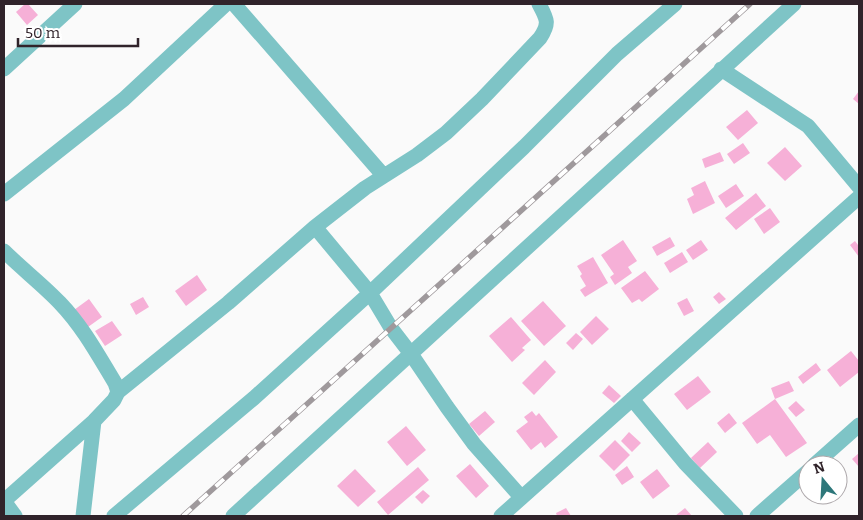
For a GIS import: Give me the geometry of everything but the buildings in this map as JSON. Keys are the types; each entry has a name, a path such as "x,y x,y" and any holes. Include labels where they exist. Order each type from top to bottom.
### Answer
{"street":[{"path":"4,69 75,4"},
{"path":"4,194 124,99 226,4"},
{"path":"234,4 383,175"},
{"path":"15,516 4,501 94,421 114,400 118,392 228,304 315,227 383,175 446,133 482,99 540,38 546,29 547,20 539,4"},
{"path":"114,516 254,398 370,294 524,147 617,54 675,4"},
{"path":"233,516 794,4"},
{"path":"721,69 808,126 859,187"},
{"path":"501,516 859,197"},
{"path":"315,227 370,294 391,328 474,444 521,497"},
{"path":"4,251 24,272 60,302 81,328 115,383 118,392"},
{"path":"632,399 685,463 736,516"},
{"path":"83,516 94,421"},
{"path":"825,455 859,425"},
{"path":"757,516 798,480"}],"railway":[{"path":"183,516 750,4"}]}
